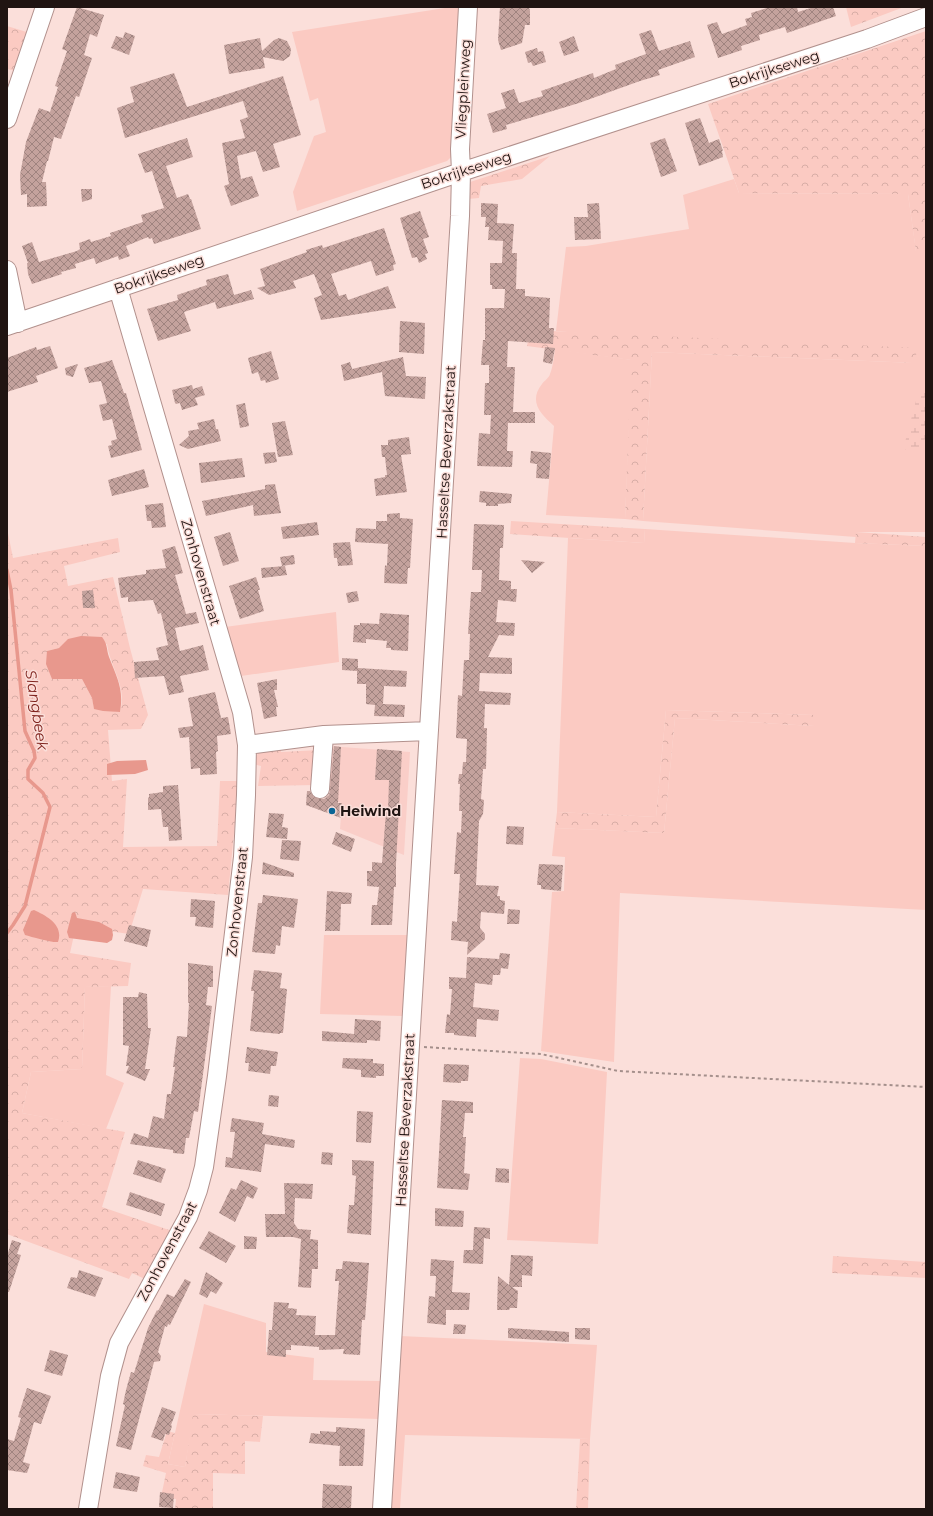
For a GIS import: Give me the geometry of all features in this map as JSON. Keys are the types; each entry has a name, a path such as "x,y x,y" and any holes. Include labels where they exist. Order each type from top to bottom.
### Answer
{"street":[{"path":"7,118 45,7"},
{"name":"Vliegpleinweg","path":"461,172 460,149 468,7"},
{"name":"Bokrijkseweg","path":"12,324 461,172 926,18"},
{"name":"Hasseltse Beverzakstraat","path":"382,1509 461,172"},
{"path":"7,270 12,324"},
{"name":"Zonhovenstraat","path":"88,1509 110,1376 119,1343 188,1217 198,1190 204,1167 217,1076 243,857 246,796 247,745 242,712 118,288"},
{"path":"247,745 324,735 429,731"},
{"path":"320,789 324,735"}],"path":[{"path":"409,1046 541,1054 618,1071 926,1087"}],"shaded area":[{"path":"81,636 102,637 105,642 120,690 120,712 94,709 92,698 82,679 52,679 46,664 47,651 59,648 68,639"},
{"path":"328,746 410,752 404,855 340,829 342,803 338,802 338,791 325,791"},
{"path":"146,760 148,770 135,774 107,775 107,764 117,761"},
{"path":"34,910 49,918 56,926 59,931 58,942 47,941 25,935 23,930 31,911"},
{"path":"75,912 77,918 99,922 112,929 112,940 107,943 69,938 67,932 72,913"}],"green space":[{"path":"451,7 460,7 453,155 447,161 297,211 293,192 314,136 326,132 318,98 310,101 292,32"},
{"path":"846,7 904,7 851,27"},
{"path":"7,26 30,33 16,71 7,69"},
{"path":"926,31 926,251 916,252 908,194 739,193 708,104"},
{"path":"550,156 522,179 481,186 479,198 468,199 470,182"},
{"path":"734,179 739,193 908,194 916,251 926,251 926,532 856,532 856,537 643,521 652,352 915,363 556,331 566,247 586,246 689,229 683,195"},
{"path":"530,330 917,348 915,363 652,352 643,521 625,519 631,360 527,346"},
{"path":"555,349 632,360 625,519 546,515 554,426 538,407 536,396 542,384 548,378 553,365"},
{"path":"926,383 926,439 918,449 910,452 905,449 904,446 917,397"},
{"path":"511,521 645,529 644,543 510,534"},
{"path":"7,528 13,558 118,538 120,552 64,566 68,586 113,577 148,715 141,729 108,730 112,781 127,779 123,847 217,846 220,781 239,781 228,895 143,889 129,934 76,926 70,953 131,963 128,986 85,987 82,1069 31,1072 22,1113 125,1132 102,1207 172,1231 147,1280 132,1273 129,1279 7,1234","holes":["107,644 120,685 122,701 120,712 94,708 92,698 82,679 47,651 59,648"]},
{"path":"645,529 855,543 926,546 926,910 620,893 614,1062 541,1051 552,892 564,891 565,857 552,856 555,828 664,833 675,718 814,726 814,715 666,710 656,817 557,812 568,538 644,543"},
{"path":"856,532 926,537 926,546 855,543"},
{"path":"336,612 339,662 241,676 225,627"},
{"path":"666,710 815,715 814,726 675,718 664,833 555,828 557,812 656,817"},
{"path":"280,747 281,752 319,750 317,785 258,786 261,766 253,764 258,753"},
{"path":"324,935 407,935 403,1016 320,1014"},
{"path":"111,986 106,1075 124,1083 106,1129 22,1113 31,1072 82,1069 85,987"},
{"path":"520,1058 541,1059 607,1072 598,1244 507,1240"},
{"path":"833,1256 926,1262 926,1278 832,1273"},
{"path":"204,1304 266,1323 266,1352 314,1358 313,1380 380,1381 380,1419 194,1414 185,1467 168,1464"},
{"path":"400,1336 597,1345 590,1439 405,1435 400,1509 389,1509"},
{"path":"193,1414 263,1416 260,1442 245,1441 245,1474 213,1473 213,1509 175,1509 176,1499 161,1497 166,1473 143,1466 146,1455 159,1457 167,1431 175,1433 168,1464 185,1467"},
{"path":"580,1439 590,1439 588,1509 576,1509"}],"building":[{"path":"77,7 104,15 97,37 90,34 84,55 92,58 79,97 76,96 61,139 54,137 42,182 46,182 47,206 27,207 27,194 21,195 20,175 26,142 39,108 50,112 58,87 55,86 67,51 62,49"},
{"path":"500,7 529,7 530,11 530,25 525,25 522,43 501,50 498,40"},
{"path":"770,7 797,7 798,12 814,7 833,7 836,16 787,33 785,27 759,35 760,40 741,46 742,50 718,58 707,25 717,22 722,34 747,25 745,19 752,17 751,13"},
{"path":"651,30 659,51 690,41 695,57 658,70 660,75 579,103 506,125 507,129 493,133 487,114 506,108 501,93 514,89 519,103 543,96 541,91 593,73 594,78 616,69 615,65 646,54 639,34"},
{"path":"125,32 135,36 129,55 111,48 116,36 123,38"},
{"path":"574,36 579,51 564,56 559,42"},
{"path":"260,38 262,51 274,40 279,38 287,41 291,49 290,56 283,61 263,57 265,68 229,74 224,45"},
{"path":"537,48 538,52 543,51 546,62 533,66 531,62 528,63 525,52"},
{"path":"174,73 187,107 283,76 301,135 273,144 280,167 263,172 256,151 237,156 241,179 252,176 259,196 231,206 224,186 229,184 222,143 245,138 240,120 248,117 243,101 125,138 117,108 134,102 130,87"},
{"path":"700,118 709,143 719,139 723,151 723,157 699,166 685,123"},
{"path":"187,138 193,157 166,166 177,198 188,194 201,229 154,244 152,238 149,239 148,237 126,246 130,256 119,260 118,256 96,264 94,258 75,264 76,268 61,272 62,274 32,284 28,274 28,263 22,246 32,242 39,262 77,251 80,249 79,243 90,239 91,242 111,236 110,233 143,222 141,215 164,208 152,171 145,173 138,154"},
{"path":"665,138 677,171 661,177 650,143"},
{"path":"81,189 92,189 92,199 82,202"},
{"path":"481,203 498,204 497,223 514,224 512,253 517,253 516,289 525,289 525,296 550,298 549,328 554,328 553,344 508,341 507,367 515,367 513,412 535,412 535,423 508,423 507,451 513,451 512,467 477,466 479,433 490,434 491,415 484,415 485,383 489,383 489,365 481,365 483,340 485,340 485,308 504,308 505,289 492,289 492,285 490,285 490,263 502,263 503,241 488,240 489,227 485,227 486,217 481,217"},
{"path":"599,203 601,239 575,240 574,217 588,217 587,204"},
{"path":"420,211 429,237 423,239 428,253 425,254 427,259 419,263 417,257 412,258 400,218"},
{"path":"384,228 396,264 393,265 394,270 376,276 371,261 331,274 339,296 346,294 348,300 388,286 396,308 321,320 314,298 322,295 314,274 293,281 296,288 269,295 257,288 265,286 260,269 307,252 306,250 322,245 323,248"},
{"path":"228,274 234,295 251,290 254,299 217,309 215,302 184,312 191,331 158,341 147,309 178,300 177,295 207,285 206,280"},
{"path":"400,321 425,323 424,354 399,352"},
{"path":"50,346 58,368 36,376 38,382 7,392 7,358 36,347 37,350"},
{"path":"545,347 555,348 552,364 543,362"},
{"path":"271,351 279,379 266,383 265,380 261,381 258,372 252,374 248,358"},
{"path":"403,357 406,376 426,377 425,399 385,396 382,372 344,381 341,365 350,362 352,369"},
{"path":"112,360 124,393 126,393 142,450 111,458 108,446 112,445 111,441 117,439 112,419 103,421 99,405 107,403 101,381 89,383 84,368"},
{"path":"78,364 73,377 66,375 65,368"},
{"path":"192,385 193,389 202,386 205,395 195,398 198,405 182,410 180,403 175,403 172,390"},
{"path":"245,403 249,426 240,428 236,405"},
{"path":"214,419 221,441 188,449 179,445 189,436 188,431 199,429 197,423"},
{"path":"285,421 293,455 278,457 272,423"},
{"path":"409,437 411,454 401,455 407,492 376,496 374,479 385,477 385,475 387,475 385,457 382,457 381,445 388,445 388,440"},
{"path":"531,451 551,453 549,479 536,478 537,464 530,463"},
{"path":"275,452 277,462 265,464 263,453"},
{"path":"242,458 245,477 201,483 199,463"},
{"path":"144,469 149,487 112,496 108,480"},
{"path":"275,484 281,513 254,516 253,505 206,516 202,501 265,489 265,485"},
{"path":"480,491 512,494 511,503 498,504 498,506 486,506 486,503 479,502"},
{"path":"163,503 166,527 152,528 151,521 147,521 145,505"},
{"path":"400,513 400,518 413,519 410,568 408,568 407,584 384,583 385,565 387,566 388,544 355,542 356,528 376,529 376,521 387,521 387,514"},
{"path":"317,522 319,535 283,539 281,527"},
{"path":"474,524 504,525 503,548 500,548 499,580 511,581 511,589 517,589 516,602 498,600 496,622 515,623 514,636 499,635 488,657 512,658 512,674 480,673 479,691 511,693 510,705 485,704 484,728 487,728 486,769 483,769 481,799 484,800 483,814 479,821 476,885 499,886 497,896 500,896 500,900 505,901 504,914 481,912 480,928 485,934 485,939 467,955 468,942 451,940 452,921 457,922 460,874 454,874 457,832 461,833 462,811 459,811 460,784 458,784 459,774 462,774 463,762 466,762 467,739 456,738 458,695 462,696 464,660 469,660 470,634 468,634 471,592 481,592 482,570 472,570"},
{"path":"230,532 239,561 223,566 214,537"},
{"path":"350,542 353,565 338,566 337,558 334,558 333,543"},
{"path":"175,546 183,573 175,575 186,614 196,612 199,623 175,628 180,651 203,645 209,670 180,676 184,692 169,695 164,676 135,678 134,662 159,660 156,648 168,645 161,613 158,614 153,600 128,602 128,597 121,598 118,578 146,574 146,570 166,568 162,550"},
{"path":"294,555 295,564 282,566 280,557"},
{"path":"521,560 545,562 532,573"},
{"path":"285,566 287,575 262,578 261,568"},
{"path":"256,577 264,611 240,619 229,586"},
{"path":"93,590 95,608 83,608 82,591"},
{"path":"357,591 359,601 348,603 346,593"},
{"path":"380,613 409,615 408,651 391,650 391,648 386,648 387,641 366,639 366,643 353,642 354,625 360,625 360,623 379,624"},
{"path":"342,658 358,659 358,668 407,671 406,687 384,686 383,704 405,705 404,717 374,716 375,705 366,704 366,684 357,684 357,671 342,670"},
{"path":"277,679 277,690 274,690 278,707 276,707 277,716 264,719 257,683"},
{"path":"215,692 221,718 228,717 231,734 217,736 217,774 200,775 200,768 191,769 189,737 180,738 178,728 193,726 188,698"},
{"name":"Heiwind","path":"334,746 341,747 338,803 342,803 341,818 306,805 307,791 310,791 314,797 319,799 324,799 329,795"},
{"path":"377,749 402,751 396,887 394,887 392,925 371,925 372,905 377,905 379,887 367,886 367,871 372,871 372,862 382,863 386,812 388,812 389,780 375,780"},
{"path":"178,785 182,840 169,841 168,827 163,827 161,809 148,810 148,798 149,794 163,792 163,786"},
{"path":"269,813 284,814 282,827 288,828 287,839 266,837"},
{"path":"507,826 524,827 523,845 506,844"},
{"path":"336,832 355,839 351,852 332,844"},
{"path":"282,840 301,841 299,861 280,859"},
{"path":"263,862 294,873 294,877 262,874"},
{"path":"539,864 563,865 561,891 541,889 541,885 537,885"},
{"path":"327,891 352,893 351,904 341,904 340,931 325,931"},
{"path":"263,895 298,899 294,928 282,926 280,946 276,945 275,954 252,952 258,903 262,903"},
{"path":"191,899 215,901 213,928 195,926 196,917 190,917"},
{"path":"508,909 520,910 519,924 507,924"},
{"path":"129,925 151,930 147,947 124,941"},
{"path":"500,953 510,954 508,969 501,968 500,975 493,975 492,985 475,983 473,1007 499,1010 498,1021 477,1019 476,1037 445,1033 447,1014 450,1015 452,989 449,989 449,977 466,978 467,957 499,959"},
{"path":"188,963 213,966 213,987 208,987 206,1005 212,1006 198,1112 194,1111 189,1138 186,1138 184,1154 173,1153 173,1150 130,1144 134,1133 148,1138 153,1116 164,1119 167,1094 171,1094 175,1067 173,1067 177,1036 187,1037 189,1003"},
{"path":"254,970 282,973 280,988 287,989 283,1033 250,1031 254,991 251,991"},
{"path":"139,992 147,994 148,1028 151,1028 145,1069 150,1069 145,1081 126,1073 129,1066 126,1066 129,1046 123,1045 123,997 138,997"},
{"path":"355,1019 381,1021 380,1041 367,1040 367,1043 322,1041 322,1031 354,1034"},
{"path":"247,1047 278,1052 276,1066 271,1066 270,1074 248,1071 249,1063 245,1063"},
{"path":"343,1058 373,1059 373,1063 384,1064 384,1076 376,1076 376,1078 361,1077 361,1070 342,1068"},
{"path":"444,1064 469,1065 468,1081 461,1081 461,1083 443,1082"},
{"path":"269,1095 279,1096 278,1107 268,1106"},
{"path":"442,1100 473,1102 473,1113 465,1113 463,1137 466,1137 464,1173 470,1174 468,1190 437,1188"},
{"path":"357,1111 373,1112 371,1143 356,1142"},
{"path":"232,1118 264,1123 262,1134 295,1140 294,1148 265,1144 261,1172 225,1167 226,1157 232,1158 235,1132 230,1132"},
{"path":"322,1152 333,1153 332,1165 321,1164"},
{"path":"138,1160 166,1169 161,1183 133,1174"},
{"path":"352,1160 374,1161 371,1235 347,1233 349,1205 354,1205 356,1176 352,1175"},
{"path":"496,1168 509,1169 509,1183 495,1182"},
{"path":"241,1180 258,1188 253,1199 247,1196 235,1222 219,1213 231,1188 236,1190"},
{"path":"284,1183 313,1184 312,1199 295,1198 294,1223 298,1229 311,1230 310,1239 318,1240 318,1269 312,1269 311,1288 298,1287 301,1239 293,1237 266,1237 265,1214 285,1214"},
{"path":"130,1192 165,1204 161,1216 126,1205"},
{"path":"435,1208 464,1211 463,1227 435,1226"},
{"path":"474,1227 490,1228 490,1239 484,1238 483,1264 463,1263 464,1250 473,1250"},
{"path":"209,1231 236,1246 226,1263 199,1248"},
{"path":"244,1236 257,1237 256,1249 244,1249"},
{"path":"12,1240 21,1243 17,1254 21,1255 9,1292 7,1292 7,1256"},
{"path":"511,1255 533,1256 532,1276 522,1275 522,1287 512,1287 518,1291 517,1308 497,1310 498,1276 509,1285"},
{"path":"431,1259 454,1261 452,1292 470,1293 469,1310 446,1310 446,1325 427,1323 429,1296 435,1297 436,1276 430,1276"},
{"path":"343,1261 369,1263 365,1320 362,1320 360,1355 343,1354 344,1349 319,1350 319,1347 291,1345 291,1350 286,1350 286,1357 267,1355 269,1330 272,1330 274,1302 289,1303 288,1308 297,1309 296,1315 316,1316 315,1335 335,1335 339,1281 335,1281 336,1269 342,1269"},
{"path":"79,1270 103,1278 95,1297 67,1288 71,1277 77,1278"},
{"path":"206,1272 223,1283 216,1294 211,1291 207,1298 199,1294"},
{"path":"185,1279 191,1282 170,1325 168,1324 167,1327 165,1326 158,1352 161,1356 160,1361 154,1362 131,1450 116,1446 125,1405 123,1404 126,1390 131,1372 134,1373 148,1328 167,1294 174,1297"},
{"path":"454,1324 466,1325 465,1334 453,1334"},
{"path":"508,1328 569,1332 569,1342 508,1338"},
{"path":"575,1328 590,1328 590,1340 575,1339"},
{"path":"50,1350 68,1355 62,1376 44,1371"},
{"path":"27,1388 51,1396 41,1424 34,1422 23,1462 30,1464 27,1473 7,1470 7,1439 14,1441 21,1418 18,1417"},
{"path":"162,1407 176,1412 169,1435 165,1434 163,1441 151,1437"},
{"path":"336,1427 365,1429 363,1466 339,1466 340,1446 309,1443 311,1433 320,1434 320,1431 336,1432"},
{"path":"116,1472 140,1477 137,1492 113,1488"},
{"path":"323,1484 352,1486 351,1509 322,1509"},
{"path":"160,1492 174,1494 173,1508 159,1507"}],"waterway":[{"name":"Slangbeek","path":"7,570 11,590 25,731 34,751 35,758 28,770 28,779 43,793 50,807 25,906 7,933"}],"place":[{"name":"Heiwind","path":"332,811"}]}
